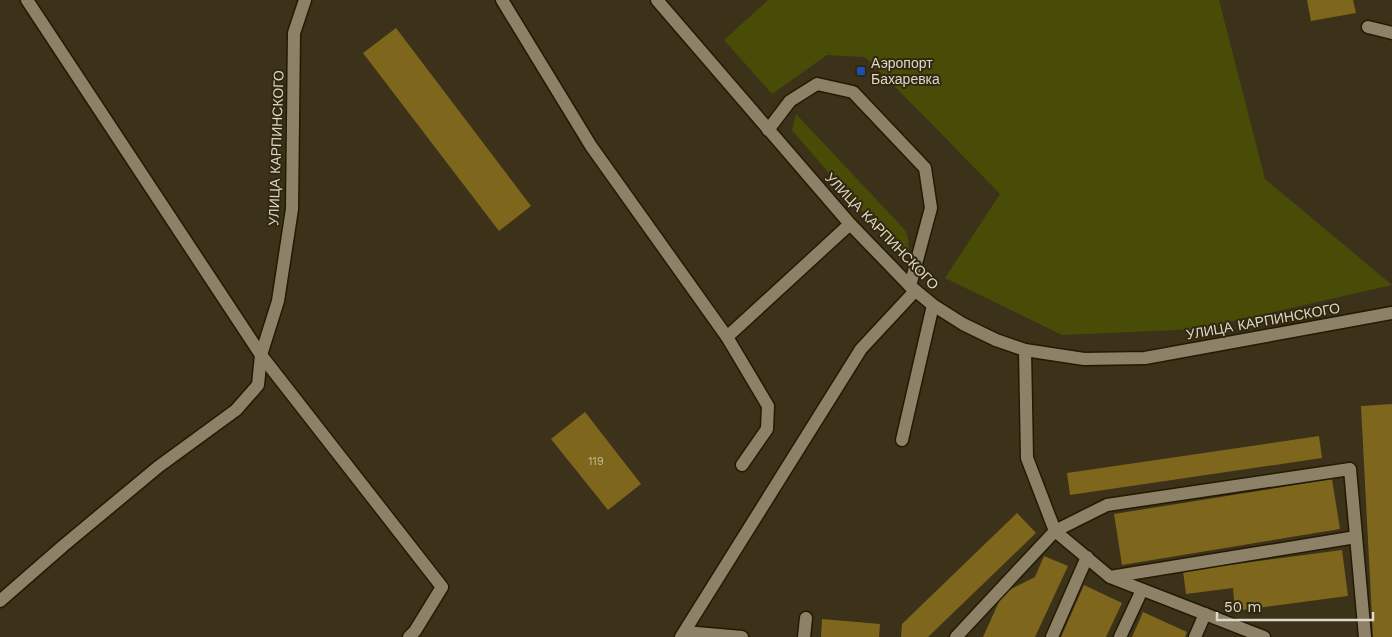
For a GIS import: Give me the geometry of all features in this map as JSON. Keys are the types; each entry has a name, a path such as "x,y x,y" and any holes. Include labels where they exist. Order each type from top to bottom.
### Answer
{"street":[{"path":"27,0 261,355 442,587 415,631 409,637"},
{"name":"УЛИЦА КАРПИНСКОГО","path":"0,601 158,467 236,410 258,385 261,355 278,301 292,209 294,33 305,0"},
{"path":"502,0 591,146 727,337 768,406 767,429 742,464"},
{"name":"УЛИЦА КАРПИНСКОГО","path":"657,0 850,224 913,288 933,305 964,324 996,340 1025,350 1084,359 1145,358 1392,313"},
{"path":"1368,27 1392,33"},
{"path":"742,637 683,634 861,349 913,288 931,208 925,168 853,92 817,84 790,100 768,130"},
{"path":"727,337 850,224"},
{"path":"902,440 933,305"},
{"path":"1025,350 1027,458 1055,531 1110,578 1264,637"},
{"path":"956,637 1055,531 1106,505 1350,469 1365,637"},
{"path":"1110,578 1356,537"},
{"path":"1052,637 1087,557"},
{"path":"1120,637 1142,590"},
{"path":"1195,637 1205,614"},
{"path":"804,637 806,618"}],"shaded area":[{"path":"768,0 1219,0 1265,179 1392,285 1199,329 1062,335 945,278 1000,194 865,57 827,55 772,94 724,40"},
{"path":"796,114 905,230 908,238 909,254 901,254 792,130"}],"building":[{"path":"1307,0 1353,0 1356,13 1311,21"},
{"path":"396,28 531,206 499,231 363,53"},
{"path":"1392,404 1392,637 1373,637 1361,406"},
{"path":"585,412 641,484 608,510 551,439"},
{"path":"1319,436 1322,458 1070,495 1067,473"},
{"path":"1332,479 1340,529 1122,565 1114,514"},
{"path":"1017,513 1036,533 928,637 901,637 902,624"},
{"path":"1342,550 1348,596 1235,611 1233,588 1186,594 1183,571"},
{"path":"1044,556 1068,566 1035,637 983,637 1003,593 1035,577"},
{"path":"1084,585 1122,603 1106,637 1061,637"},
{"path":"1143,612 1187,632 1185,637 1132,637"},
{"path":"822,619 880,624 879,637 821,637"}],"place":[{"name":"Аэропорт Бахаревка","path":"861,71"}]}
